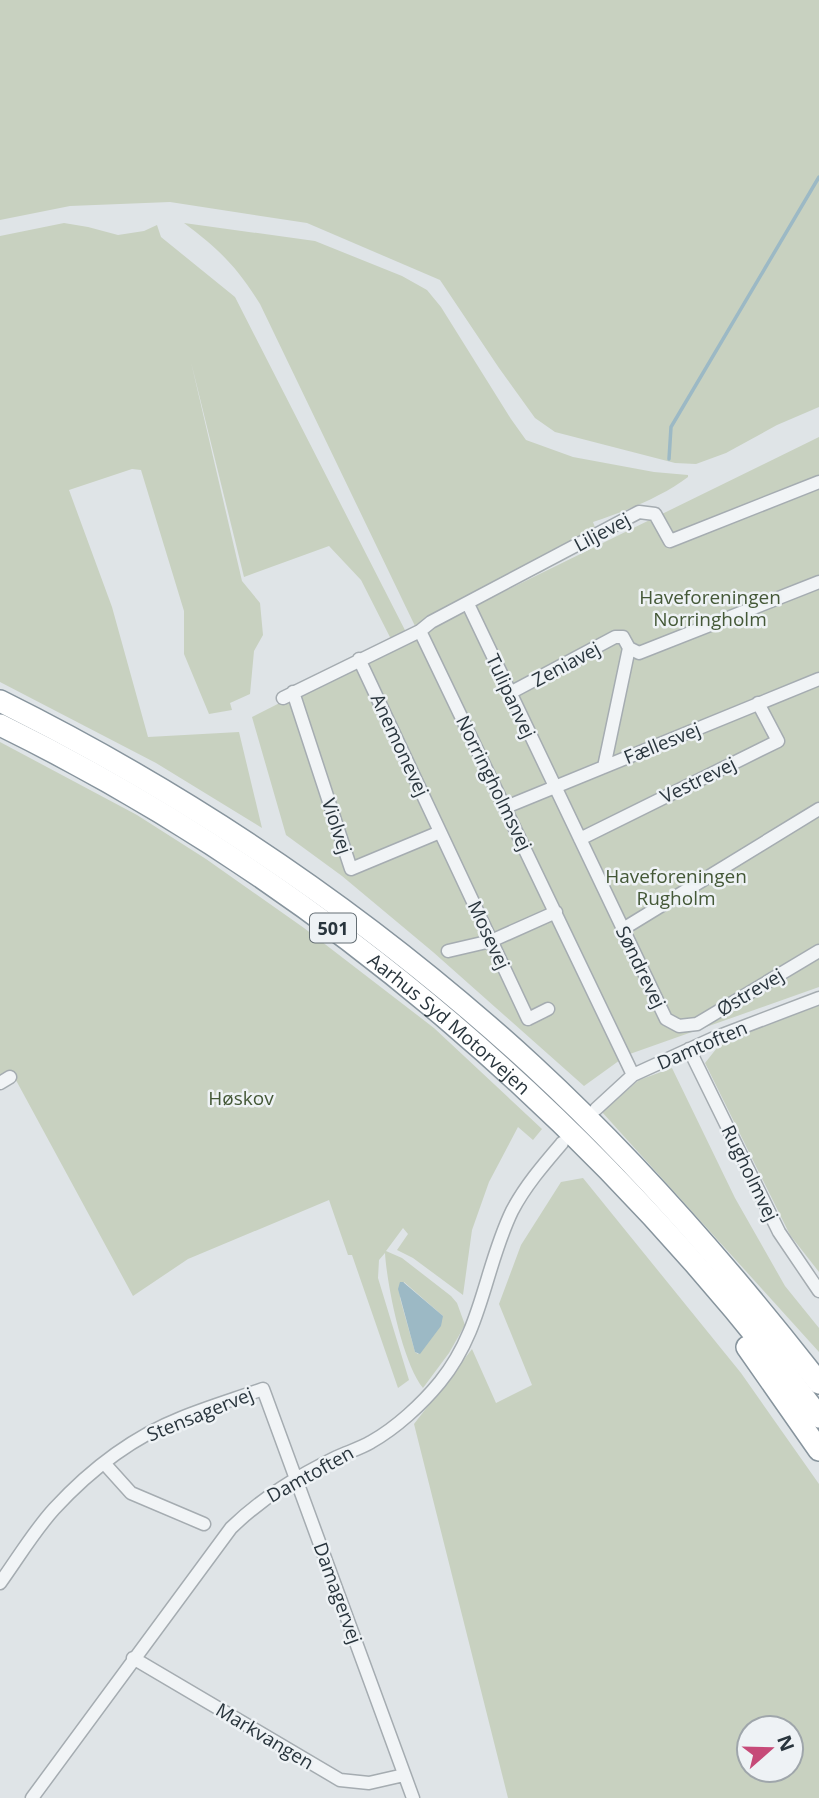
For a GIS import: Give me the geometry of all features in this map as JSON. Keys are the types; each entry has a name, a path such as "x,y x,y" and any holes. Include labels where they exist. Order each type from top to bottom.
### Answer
{"highway":[{"name":"Aarhus Syd Motorvejen","path":"0,701 131,770 217,823 311,886 400,953 493,1030 545,1077 632,1179 819,1417"},
{"name":"Aarhus Syd Motorvejen","path":"0,725 124,791 212,845 298,902 384,967 491,1056 562,1123 632,1179 753,1300 819,1383"},
{"path":"632,1179 740,1272 819,1363"},
{"path":"632,1179 819,1450"}],"street":[{"name":"Liljevej","path":"421,631 432,622 639,512 655,514 670,541 819,482"},
{"name":"Zeniavej","path":"510,694 615,637 639,653 819,582"},
{"name":"Tulipanvej","path":"468,604 554,787"},
{"path":"359,659 421,631"},
{"name":"Norringholmsvej","path":"421,631 632,1075"},
{"path":"604,767 626,643"},
{"name":"Violvej","path":"359,659 288,695 351,869 440,832"},
{"name":"Anemonevej","path":"359,659 440,832"},
{"name":"Fællesvej","path":"506,807 819,679"},
{"name":"Vestrevej","path":"580,839 778,741 758,703"},
{"name":"Søndrevej","path":"554,787 666,1019 679,1026"},
{"path":"623,929 819,809"},
{"name":"Mosevej","path":"440,832 528,1019 548,1009"},
{"path":"448,951 491,941 556,912"},
{"name":"Østrevej","path":"679,1026 696,1024 819,951"},
{"name":"Damtoften","path":"596,1109 632,1075 689,1049 819,998"},
{"name":"Rugholmvej","path":"689,1049 779,1232 819,1291"},
{"name":"Damtoften","path":"35,1797 133,1658 231,1528 254,1506 296,1478 372,1442 438,1385 458,1356 473,1325 512,1212 533,1177 562,1143"},
{"name":"Damagervej","path":"262,1389 413,1798"},
{"name":"Stensagervej","path":"0,1583 52,1511 104,1463 137,1441 179,1419 262,1389"},
{"path":"104,1463 131,1493 204,1524"},
{"name":"Markvangen","path":"133,1658 340,1780 369,1783 404,1776"}],"green space":[{"path":"0,0 819,0 819,407 777,425 726,453 696,464 675,463 555,432 535,418 440,280 307,223 170,202 70,206 0,220"},
{"path":"64,223 118,235 144,231 157,225 161,237 235,297 409,638 819,437 819,987 627,1055 584,1086 433,952 342,876 286,835 252,717 394,645 361,580 329,546 244,577 191,362 242,581 260,603 263,635 254,651 250,694 230,703 232,710 209,714 184,654 184,611 141,470 132,469 69,490 112,607 148,737 239,732 262,828 156,763 0,682 0,236"},
{"path":"184,223 315,241 402,276 427,290 441,307 526,440 573,457 688,477 629,509 593,522 596,530 415,626 260,304 226,259"},
{"name":"Høskov","path":"0,742 137,815 206,859 304,928 434,1028 542,1129 533,1140 518,1127 489,1182 472,1230 463,1295 413,1258 397,1250 408,1234 403,1228 386,1251 402,1258 451,1296 457,1303 465,1325 449,1353 423,1388 403,1343 389,1285 385,1253 379,1260 378,1278 409,1380 398,1388 352,1255 348,1255 329,1200 188,1259 133,1296 11,1071 0,1076","holes":["404,1282 443,1316 418,1354 415,1352 400,1298"]},
{"path":"819,1002 819,1272 790,1235 705,1063 724,1039"},
{"path":"672,1068 735,1198 785,1286 819,1328 819,1352 602,1112 639,1080"},
{"path":"583,1178 741,1373 819,1484 819,1798 508,1798 414,1424 472,1349 496,1403 532,1385 499,1304 521,1245 561,1182"}],"water":[{"path":"400,1282 443,1316 441,1326 420,1354 415,1352 398,1289"}],"waterway":[{"path":"669,459 671,427 819,177"}],"park label":[{"name":"Haveforeningen Norringholm","path":"710,608"},
{"name":"Haveforeningen Rugholm","path":"676,887"}]}
